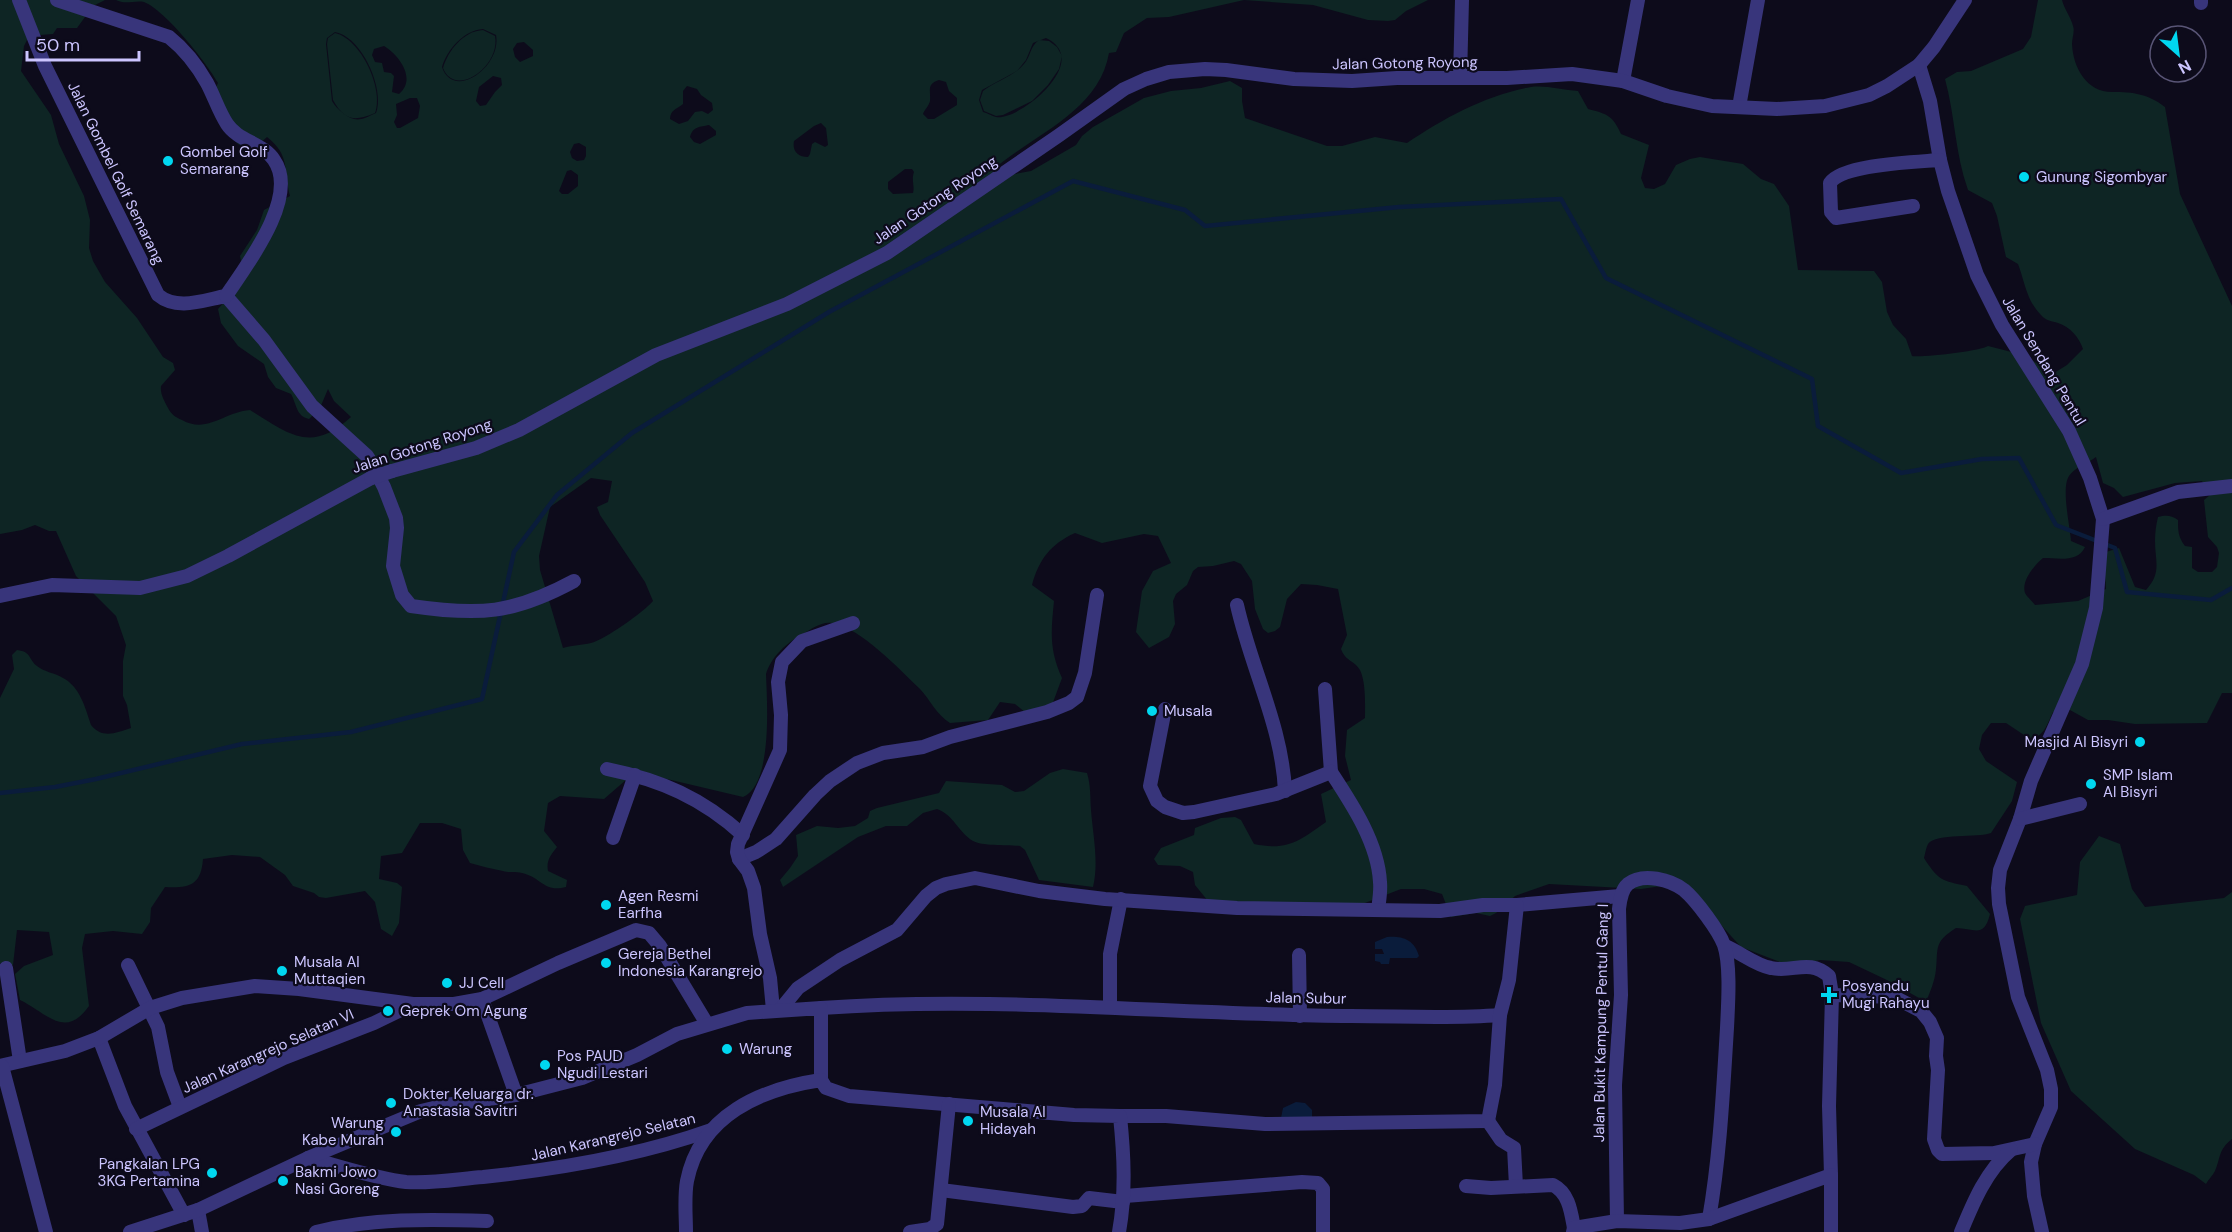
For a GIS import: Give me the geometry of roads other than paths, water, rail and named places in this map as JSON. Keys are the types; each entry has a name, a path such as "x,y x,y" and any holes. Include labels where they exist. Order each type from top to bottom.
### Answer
{"street":[{"name":"Jalan Gombel Golf Semarang","path":"19,0 45,66 158,295 171,303 178,304 226,296"},
{"path":"57,0 169,37 183,50 206,82 228,125 242,137 264,150 274,160 279,169 280,190 274,216 252,259 226,296 264,340 312,406 367,456 372,464 396,518 393,566 402,596 411,606 458,611 490,611 531,603 574,582"},
{"path":"1460,78 1462,0"},
{"path":"1623,81 1638,0"},
{"path":"1739,107 1758,0"},
{"path":"1919,64 1934,47 1965,0"},
{"name":"Jalan Gotong Royong","path":"0,596 52,585 140,588 187,576 370,478 476,448 519,430 656,355 787,304 878,258 914,236 1124,88 1169,72 1205,69 1322,80 1507,78 1572,74 1623,81 1689,102 1777,109 1825,106 1856,99 1887,86 1919,64"},
{"name":"Jalan Sendang Pentul","path":"1919,64 1930,101 1940,160 1960,232 1977,276 1996,315 2069,431 2090,478 2103,519 2096,608 2082,664 2074,686 2048,738 2000,870 1999,904 2018,997 2047,1070 2051,1089 2051,1107 2034,1144 2031,1177 2042,1232"},
{"path":"1913,206 1836,218 1831,212 1830,183 1834,178 1857,170 1895,163 1940,160"},
{"path":"2103,519 2178,492 2232,486"},
{"path":"739,859 756,852 776,838 814,795 837,775 857,763 883,753 923,747 950,737 1047,712 1070,703 1077,697 1085,673 1096,595"},
{"path":"1237,605 1243,635 1273,719 1285,791"},
{"path":"776,1010 760,934 754,888 748,871 737,852 780,750 782,721 778,682 782,662 802,641 853,623"},
{"path":"1325,689 1331,772 1357,814 1374,854 1380,883 1378,910"},
{"path":"1165,709 1150,786 1157,801 1174,810 1183,813 1222,807 1285,791 1331,772"},
{"path":"607,769 684,793 706,806 743,835"},
{"path":"613,838 635,776"},
{"path":"2020,819 2080,804"},
{"path":"776,1010 798,988 840,960 897,930 926,896 946,884 975,878 1039,891 1237,908 1440,911 1484,905 1517,905 1620,896"},
{"name":"Jalan Bukit Kampung Pentul Gang I","path":"1617,1221 1615,1085 1621,1008 1620,896 1628,884 1640,879 1652,878 1682,888 1695,900 1725,946"},
{"path":"1110,1007 1110,954 1121,899"},
{"path":"1516,1186 1514,1148 1501,1140 1488,1121 1495,1085 1500,1015 1509,981 1517,905"},
{"name":"Jalan Karangrejo Selatan VI","path":"46,1232 1,1066 65,1051 99,1038 150,1008 190,996 255,986 299,989 413,1004 454,1004 482,999 636,930 649,933 660,946 707,1024"},
{"path":"1725,946 1769,968 1811,966 1829,976 1832,995 1829,1094 1831,1232"},
{"path":"1709,1219 1722,1122 1729,986 1725,946"},
{"path":"1299,955 1300,1016"},
{"path":"128,965 158,1027 168,1072 180,1107"},
{"path":"6,968 20,1061"},
{"path":"1832,995 1894,997 1921,1011 1930,1022 1936,1038 1935,1056 1938,1070 1934,1139 1938,1150 1948,1155 2011,1150 2034,1144"},
{"path":"482,999 516,1095"},
{"name":"Jalan Karangrejo Selatan VI","path":"136,1129 284,1058 374,1023 413,1004"},
{"name":"Jalan Subur","path":"821,1008 897,1004 1014,1004 1300,1016 1462,1017 1500,1015"},
{"path":"130,1232 198,1210 308,1158 421,1111 516,1095 582,1078 606,1069 677,1034 747,1013 776,1010 821,1008 821,1080 826,1088 849,1096 1074,1115 1166,1116 1265,1124 1488,1121"},
{"path":"99,1038 136,1129 184,1215"},
{"name":"Jalan Karangrejo Selatan","path":"686,1232 687,1182 700,1148 711,1130 731,1112 750,1101 786,1087 821,1080"},
{"path":"910,1232 930,1229 937,1224 949,1104"},
{"path":"1119,1232 1124,1199 1124,1152 1120,1116"},
{"name":"Jalan Karangrejo Selatan","path":"308,1158 391,1179 421,1182 524,1174 564,1167 679,1142 711,1130"},
{"path":"1961,1232 1982,1187 1999,1160 2011,1150"},
{"path":"1466,1186 1491,1188 1553,1185 1560,1189 1570,1209 1574,1230 1617,1221 1680,1223 1709,1219 1831,1175"},
{"path":"941,1190 1073,1207 1083,1206 1089,1198 1124,1199 1263,1184 1318,1183 1323,1189 1323,1232"},
{"path":"198,1210 202,1232"},
{"path":"316,1232 368,1223 403,1227 446,1220 487,1221"}],"water":[{"path":"1387,937 1398,937 1411,942 1419,956 1417,958 1390,958 1389,964 1375,961 1375,954 1384,954 1382,949 1375,949 1375,942"},
{"path":"1296,1102 1305,1103 1312,1110 1312,1117 1281,1118 1283,1108"}],"waterway":[{"path":"0,793 55,787 96,779 242,744 351,732 482,699 514,552 557,495 632,433 829,312 1073,181 1185,210 1205,226 1399,207 1561,199 1606,278 1812,379 1818,426 1901,473 1982,459 2019,458 2056,525 2115,548 2127,592 2211,600 2232,588"}],"place":[{"name":"Gombel Golf Semarang","path":"168,161"},
{"name":"Gunung Sigombyar","path":"2024,177"},
{"name":"Musala","path":"1152,711"},
{"name":"Masjid Al Bisyri","path":"2140,742"},
{"name":"SMP Islam Al Bisyri","path":"2091,784"},
{"name":"Agen Resmi Earfha","path":"606,905"},
{"name":"Gereja Bethel Indonesia Karangrejo","path":"606,963"},
{"name":"Musala Al Muttaqien","path":"282,971"},
{"name":"JJ Cell","path":"447,983"},
{"name":"Posyandu Mugi Rahayu","path":"1829,995"},
{"name":"Geprek Om Agung","path":"388,1011"},
{"name":"Warung","path":"727,1049"},
{"name":"Pos PAUD Ngudi Lestari","path":"545,1065"},
{"name":"Dokter Keluarga dr. Anastasia Savitri","path":"391,1103"},
{"name":"Musala Al Hidayah","path":"968,1121"},
{"name":"Warung Kabe Murah","path":"396,1132"},
{"name":"Pangkalan LPG 3KG Pertamina","path":"212,1173"},
{"name":"Bakmi Jowo Nasi Goreng","path":"283,1181"}]}
